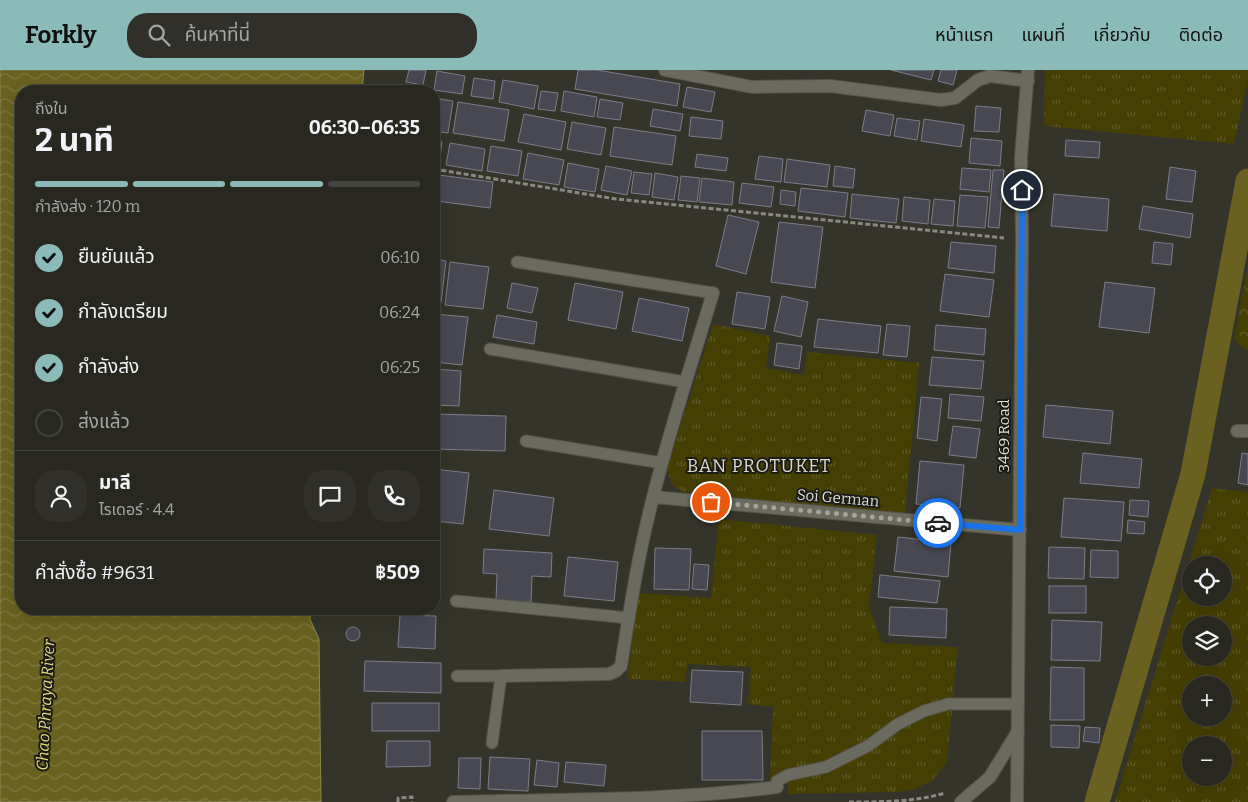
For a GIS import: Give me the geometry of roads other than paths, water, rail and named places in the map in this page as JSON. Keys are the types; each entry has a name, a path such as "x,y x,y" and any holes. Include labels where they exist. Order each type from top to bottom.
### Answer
{"street":[{"path":"665,70 752,87 830,86 941,100 955,98 978,80 990,76 1028,75"},
{"name":"3469 Road","path":"1017,802 1022,240 1021,157 1028,75"},
{"path":"502,676 609,674 621,666 641,550 653,497 685,382 713,293"},
{"name":"Soi German","path":"653,497 1020,530"},
{"path":"961,802 990,777 1018,731"},
{"path":"453,802 678,796 777,787"}],"lane":[{"path":"517,262 713,293"},
{"path":"490,349 685,382"},
{"path":"526,441 662,463"},
{"path":"456,602 629,618"},
{"path":"457,676 502,676 492,743"},
{"path":"777,787 777,781 788,775 826,767 868,746 898,724 924,711 948,704 1018,704"}],"water":[{"name":"Chao Phraya River","path":"0,70 364,70 363,85 15,85 15,615 310,615 310,619 319,639 321,802 0,802"}],"waterway":[{"path":"1097,802 1193,474 1248,181"}],"district":[{"name":"BAN PROTUKET","path":"759,466"}]}
